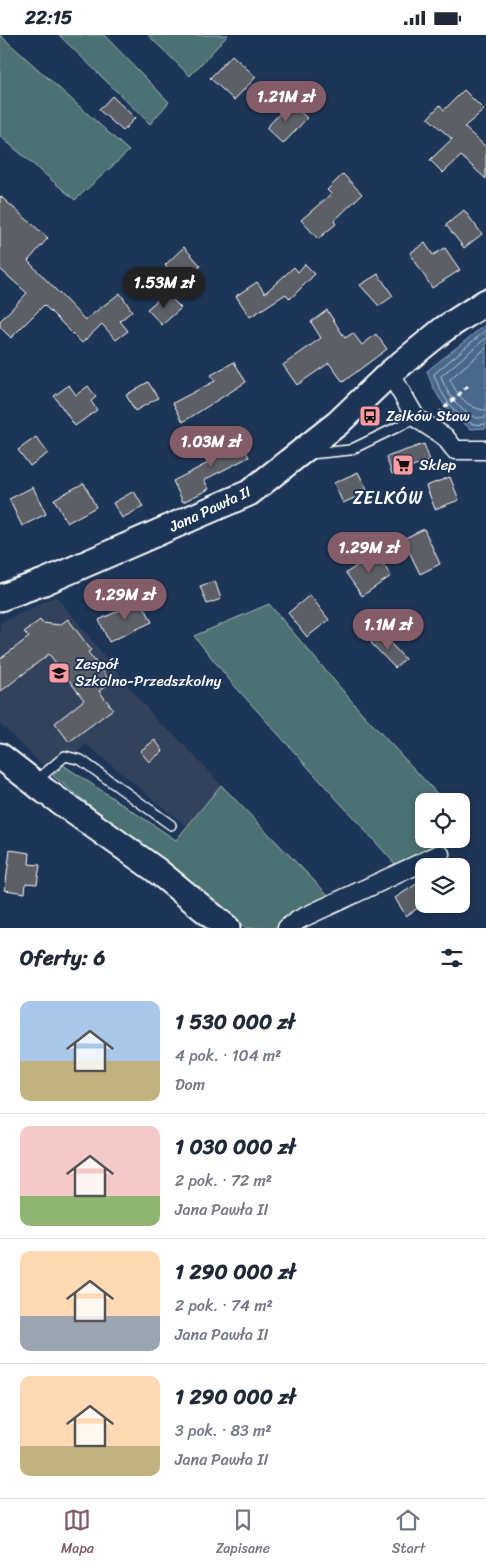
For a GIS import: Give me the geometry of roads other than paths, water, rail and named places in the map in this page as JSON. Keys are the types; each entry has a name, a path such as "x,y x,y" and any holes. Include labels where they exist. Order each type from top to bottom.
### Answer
{"street":[{"name":"Jana Pawła II","path":"0,598 30,588 249,493 338,423 390,373 444,329 486,302"},
{"path":"390,373 416,418 445,437 455,450 486,450"},
{"path":"0,585 30,588"},
{"path":"0,755 34,782 156,870 227,928"},
{"path":"287,928 300,919 440,854"}],"lane":[{"path":"298,455 350,450 416,418"},
{"path":"34,782 64,756 81,760 171,825"}],"water":[{"path":"486,324 486,428 471,429 444,404 434,389 427,371"}],"place":[{"name":"Zelków Staw","path":"370,416"},
{"name":"Sklep","path":"403,465"},
{"name":"Zespół Szkolno-Przedszkolny","path":"59,673"}],"district":[{"name":"ZELKÓW","path":"388,498"}]}
